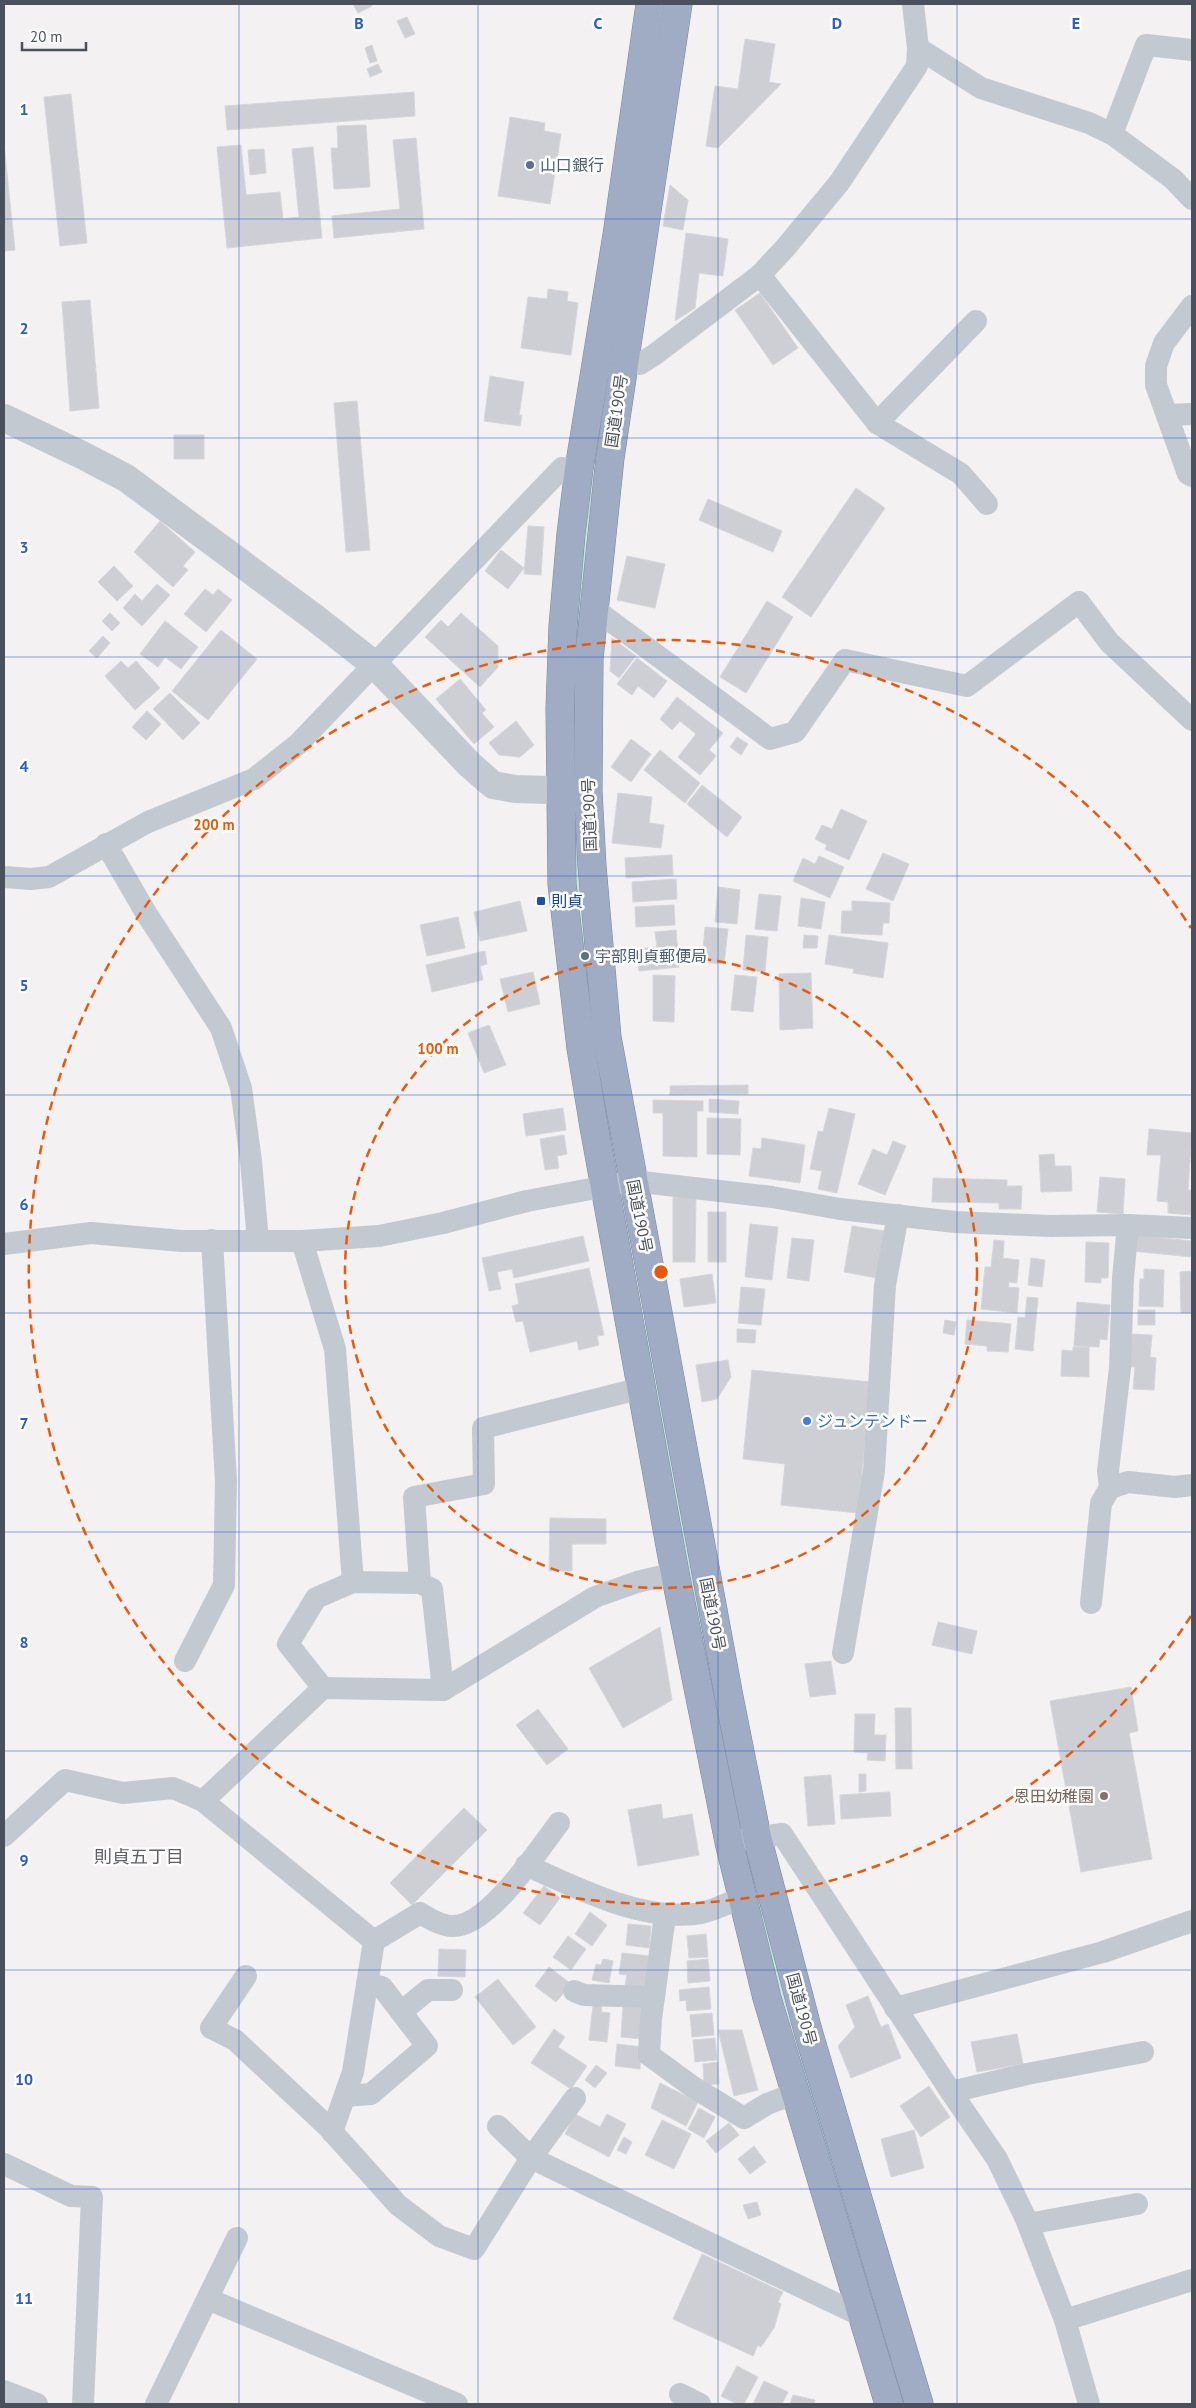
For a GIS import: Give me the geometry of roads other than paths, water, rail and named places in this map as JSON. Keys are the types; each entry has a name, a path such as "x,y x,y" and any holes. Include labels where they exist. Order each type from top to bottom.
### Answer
{"highway":[{"name":"国道190号","path":"650,4 579,468 564,626 560,708 562,884 583,1057 675,1573 742,1898 767,1998 890,2404"},
{"name":"国道190号","path":"678,4 622,366 592,608 589,659 588,791 592,866 607,1037 727,1687 757,1837 808,2031 919,2404"}],"street":[{"path":"595,363 622,366 640,364 760,275 786,248 839,183 917,66 918,48 912,4"},
{"path":"1112,134 1146,45 1192,50"},
{"path":"918,48 981,88 1089,123 1112,134 1173,179 1192,199"},
{"path":"760,275 877,423 961,474 987,504"},
{"path":"1192,306 1164,344 1156,366 1156,385 1188,474 1192,476"},
{"path":"877,423 976,321"},
{"path":"1167,415 1192,414"},
{"path":"4,418 126,478 375,666 469,764 493,785 512,789 588,791"},
{"path":"4,877 31,879 49,877 148,822 254,779 298,744 375,666 562,468 579,468"},
{"path":"592,608 770,739 795,732 845,660 967,686 1079,602 1109,642 1192,720"},
{"path":"106,844 146,913 221,1028 240,1088 251,1161 258,1240"},
{"path":"4,1244 91,1233 182,1241 302,1241 379,1236 443,1223 528,1201 633,1181 954,1222 1040,1226 1128,1225 1192,1228"},
{"path":"843,1653 874,1471 885,1285 898,1215"},
{"path":"1091,1602 1101,1503 1110,1488 1108,1471 1120,1368 1123,1278 1128,1225"},
{"path":"185,1661 224,1585 226,1481 212,1240"},
{"path":"302,1241 335,1349 353,1582"},
{"path":"420,1583 414,1497 484,1484 483,1428 642,1388"},
{"path":"1110,1488 1128,1482 1192,1486"},
{"path":"203,1801 323,1688 443,1690 595,1597 637,1582 675,1573"},
{"path":"323,1688 288,1644 316,1598 353,1582 420,1583 432,1589 443,1690"},
{"path":"4,1836 65,1780 123,1793 173,1788 203,1801 374,1941"},
{"path":"332,2132 353,2072 374,1941 420,1913 451,1927 472,1922 492,1906 559,1823"},
{"path":"730,1842 782,1834 950,2092 997,2159 1028,2224 1065,2320 1089,2404"},
{"path":"526,1865 609,1900 668,1916 697,1914 742,1898"},
{"path":"668,1916 664,1923 654,1997 649,2055 693,2087 744,2118 767,2104 796,2093"},
{"path":"895,2008 1103,1952 1192,1921"},
{"path":"246,1976 211,2028 235,2040 332,2132 398,2205 439,2236 474,2249 531,2158 575,2098"},
{"path":"345,2096 371,2094 427,2046 382,1987 367,1984"},
{"path":"401,2012 428,1990 452,1990"},
{"path":"574,1991 584,1995 654,1997"},
{"path":"950,2092 1027,2074 1143,2052"},
{"path":"498,2126 531,2158 864,2317"},
{"path":"4,2164 72,2196 92,2197 83,2404"},
{"path":"1028,2224 1136,2204"},
{"path":"156,2404 237,2238"},
{"path":"1065,2320 1192,2280"},
{"path":"208,2299 457,2404"},
{"path":"4,2391 37,2404"},
{"path":"680,2394 700,2404"}],"place":[{"name":"山口銀行","path":"530,165"},
{"name":"則貞","path":"541,901"},
{"name":"宇部則貞郵便局","path":"585,956"},
{"name":"ジュンテンドー","path":"807,1421"},
{"name":"恩田幼稚園","path":"1104,1796"}],"district":[{"name":"則貞五丁目","path":"139,1856"}]}
